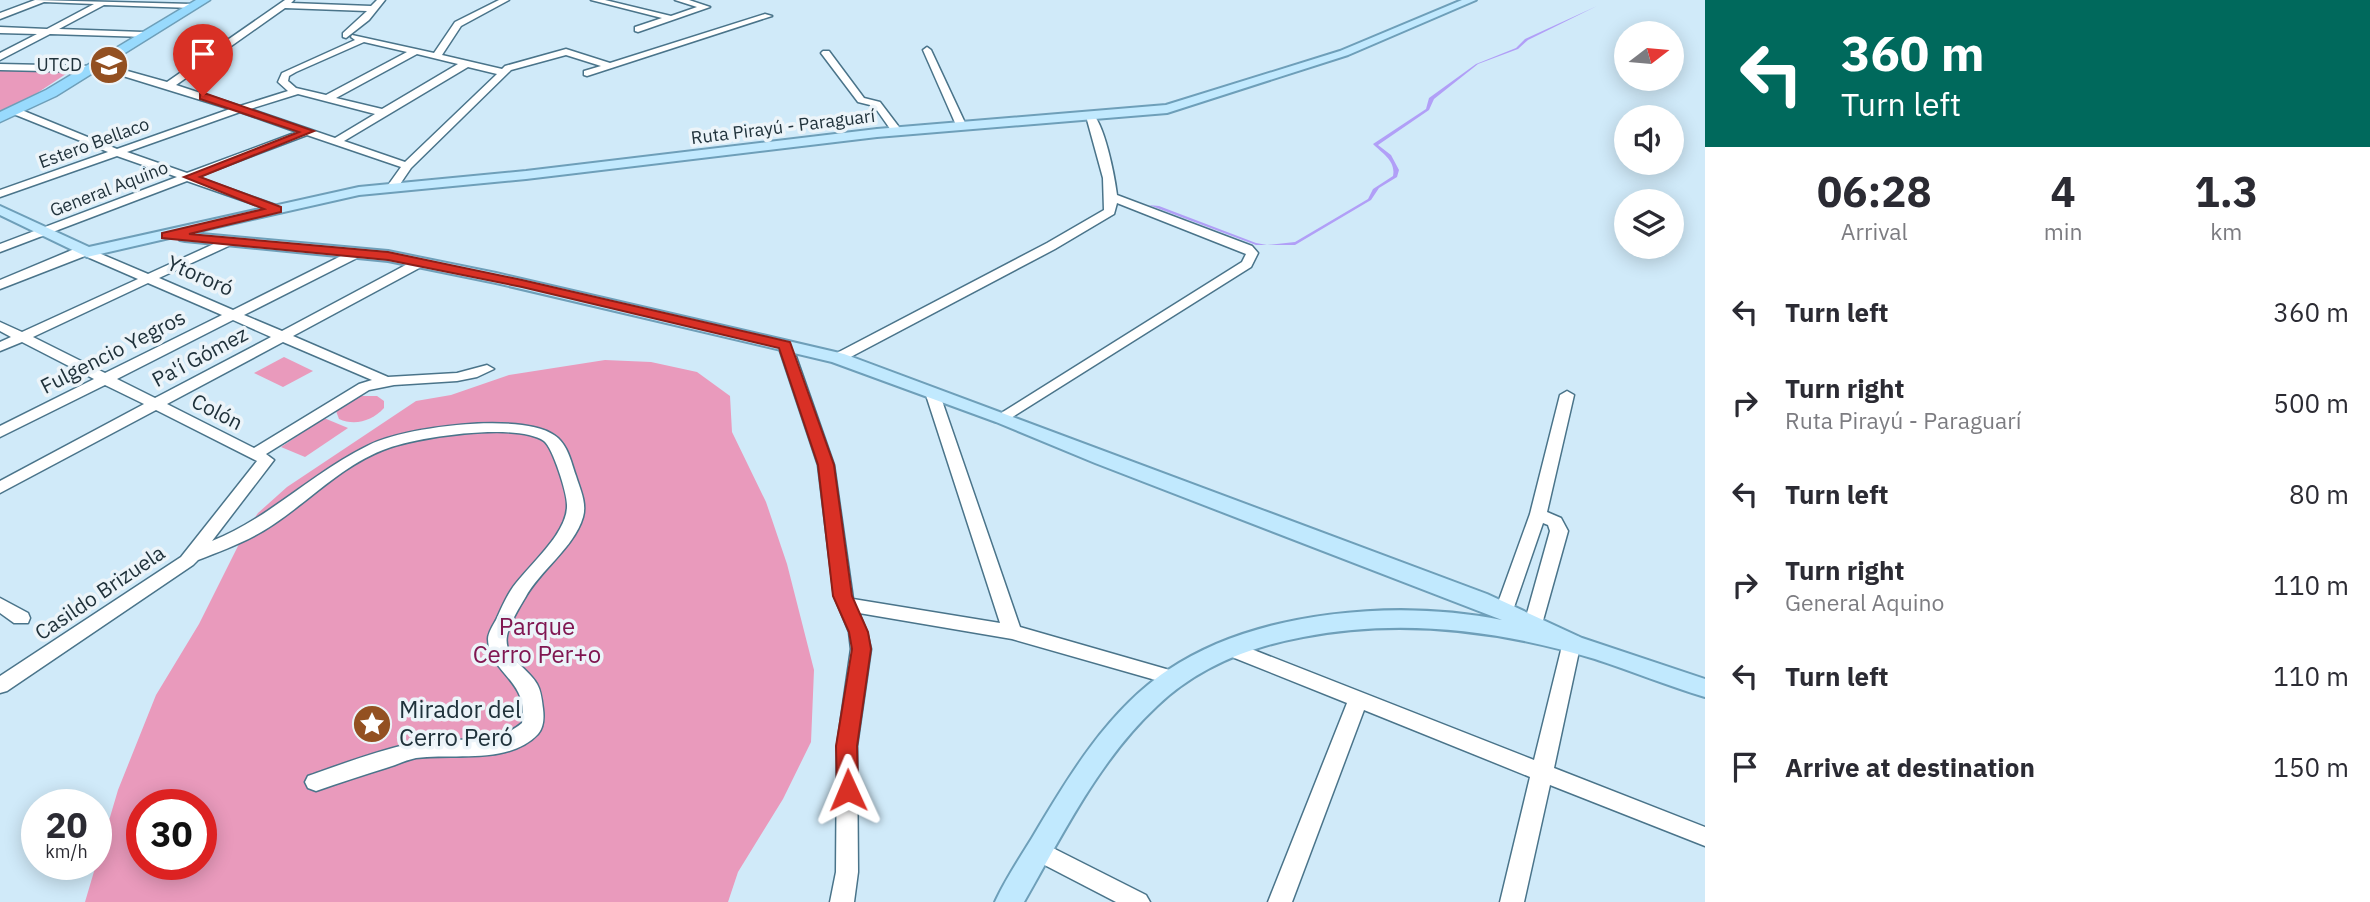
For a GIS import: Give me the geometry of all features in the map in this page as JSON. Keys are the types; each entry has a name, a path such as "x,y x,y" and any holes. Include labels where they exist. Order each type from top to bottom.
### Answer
{"highway":[{"path":"0,118 91,69 198,3"}],"main road":[{"name":"Ruta Pirayú - Paraguarí","path":"87,252 359,191 897,131 1167,109 1193,103 1371,43 1471,0"},
{"name":"Ytororó","path":"0,210 87,252"},
{"path":"167,235 357,253 419,263 522,284 838,359 1003,418 1477,611 1705,688"},
{"path":"1009,902 1091,765 1147,700 1199,661 1229,648 1311,626 1477,611 1504,611 1572,642"}],"street":[{"path":"0,16 43,0 198,3"},
{"path":"381,0 346,35 502,72"},
{"path":"437,56 458,24 505,0"},
{"path":"595,0 610,1 674,19"},
{"path":"638,29 706,7 679,0"},
{"path":"0,57 106,2"},
{"path":"169,85 287,3 373,9"},
{"path":"587,74 768,16"},
{"path":"0,30 143,35"},
{"path":"363,39 285,75 283,82 288,88 385,113"},
{"path":"927,50 961,125"},
{"path":"328,98 416,51"},
{"path":"392,188 407,166 502,72 566,52 611,66"},
{"path":"826,53 861,100 877,104 897,131"},
{"path":"335,142 467,63"},
{"path":"0,68 91,69 124,73 309,131 407,166"},
{"name":"Estero Bellaco","path":"0,194 239,109 298,91"},
{"path":"15,111 120,153 276,209"},
{"path":"838,359 1102,219 1110,212 1110,196 1091,116"},
{"name":"General Aquino","path":"0,248 309,131"},
{"path":"1003,418 1247,264 1252,253 1248,249 1110,196"},
{"path":"0,347 229,241"},
{"path":"0,285 76,253 87,252"},
{"name":"Ytororó","path":"87,252 383,380"},
{"name":"Fulgencio Yegros","path":"0,432 357,253"},
{"name":"Pa'í Gómez","path":"0,488 419,263"},
{"name":"Colón","path":"0,326 260,457"},
{"path":"785,345 826,465 846,604 859,632 862,649 847,746 847,872 842,902"},
{"path":"383,380 471,376 487,369"},
{"name":"Casildo Brizuela","path":"0,686 173,573 193,555 260,457 364,387 383,380"},
{"path":"932,392 1012,632"},
{"path":"1504,611 1538,514 1567,395"},
{"path":"193,555 246,534 339,468 376,447 401,439 450,430 517,428 548,437 558,447 576,502 575,516 568,531 518,593 498,637 501,653 510,668 528,686 534,715 532,727 520,737 498,745 415,750 316,782"},
{"path":"1533,624 1559,531 1555,522 1538,514"},
{"path":"0,604 21,618"},
{"path":"846,604 1012,632 1173,678"},
{"path":"1512,902 1572,642"},
{"path":"1229,648 1705,837"},
{"path":"1280,902 1358,699"},
{"path":"1039,851 1138,902"}],"green space":[{"path":"0,69 72,70 19,105 0,113"},
{"path":"284,357 313,371 283,387 254,373"},
{"name":"Parque Cerro Per+o","path":"605,360 651,362 697,372 730,396 732,432 766,502 787,564 814,670 811,742 783,799 738,872 728,902 85,902 91,880 112,880 112,810 156,695 199,624 246,530 258,513 287,487 416,401 451,395 509,375"},
{"path":"361,396 377,396 384,401 384,408 363,421 339,419 336,411"},
{"path":"324,418 348,428 305,457 281,447"}],"shaded area":[{"path":"1597,6 1528,40 1518,49 1478,64 1434,99 1429,110 1378,145 1391,155 1399,170 1397,177 1379,188 1371,200 1295,245 1267,245 1295,242 1368,199 1373,189 1393,176 1391,162 1373,144 1426,109 1429,98 1476,64 1516,48 1525,39"},
{"path":"1149,205 1159,206 1267,245 1256,245"}],"place":[{"name":"UTCD","path":"109,65"},
{"name":"Mirador del Cerro Peró","path":"372,724"}],"route":[{"path":"203,96 309,131 189,177 276,209 167,235 388,256 496,278 785,345 826,465 843,596 859,632 862,649 847,746 848,790"}]}
